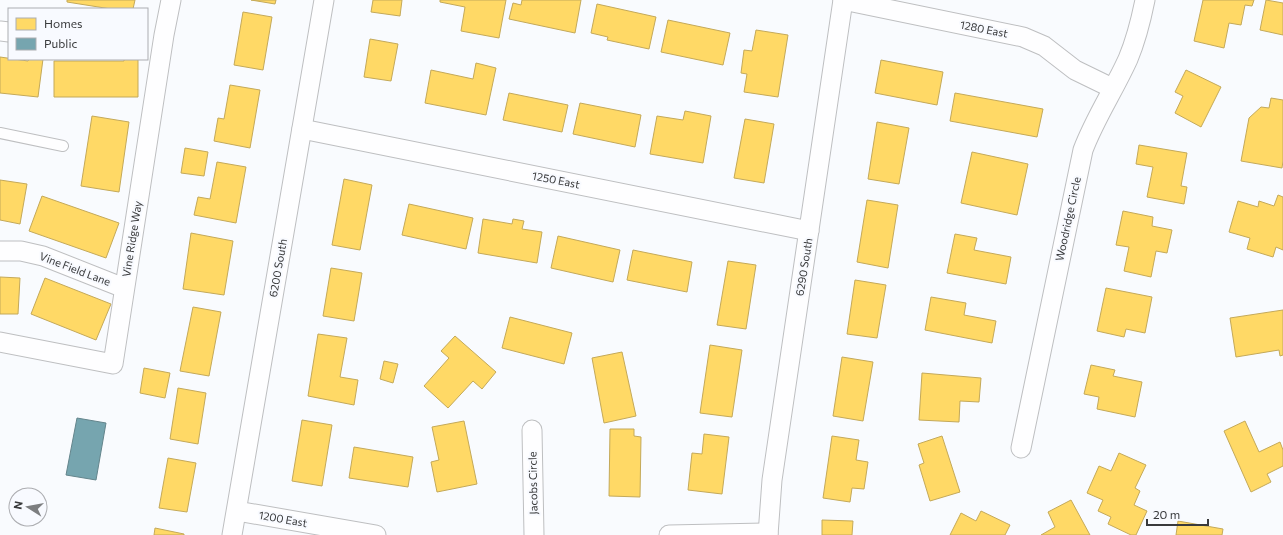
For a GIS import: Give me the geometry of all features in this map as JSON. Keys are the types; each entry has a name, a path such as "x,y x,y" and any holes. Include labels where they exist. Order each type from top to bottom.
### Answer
{"street":[{"name":"Vine Ridge Way","path":"0,342 113,364 156,36 171,0"},
{"name":"6200 South","path":"232,535 324,0"},
{"name":"1280 East","path":"843,0 1023,37 1044,46 1075,70 1112,88"},
{"name":"6290 South","path":"768,534 772,480 843,0"},
{"name":"Woodridge Circle","path":"1021,448 1079,165 1088,135 1124,68 1135,41 1145,0"},
{"name":"1250 East","path":"302,129 809,231"},
{"name":"Vine Field Lane","path":"0,251 20,251 42,256 124,288"},
{"name":"Jacobs Circle","path":"532,430 534,535"},
{"name":"1200 East","path":"237,511 376,535"},
{"path":"669,535 768,534"}],"lane":[{"path":"0,133 63,146"}],"building: Homes":[{"path":"67,0 135,0 133,8 105,8 67,2"},
{"path":"251,0 276,0 275,4"},
{"path":"373,0 402,0 400,16 371,12"},
{"path":"440,0 506,0 499,38 461,31 465,7 440,2"},
{"path":"522,0 581,0 575,33 509,19 513,3 521,5"},
{"path":"1203,0 1254,0 1252,6 1245,5 1241,25 1229,23 1224,48 1194,41"},
{"path":"1266,0 1283,3 1283,35 1260,30"},
{"path":"597,4 656,17 649,49 607,40 608,37 591,33"},
{"path":"243,12 272,17 263,70 234,65"},
{"path":"668,20 730,33 723,65 661,52"},
{"path":"756,30 788,35 778,97 744,92 747,74 741,73 744,50 752,51"},
{"path":"370,39 398,44 391,81 364,77"},
{"path":"0,57 8,58 8,60 43,60 38,97 0,93"},
{"path":"138,60 138,97 54,97 54,61"},
{"path":"881,60 943,72 937,105 875,93"},
{"path":"476,63 496,68 486,115 425,103 431,70 473,79"},
{"path":"1186,70 1221,87 1201,127 1175,113 1183,96 1175,92"},
{"path":"230,85 260,90 250,148 214,141 218,118 224,119"},
{"path":"509,93 568,105 562,132 503,120"},
{"path":"955,93 1043,109 1037,137 950,121"},
{"path":"1271,98 1283,100 1282,168 1241,161 1249,118 1261,107 1269,108"},
{"path":"580,103 641,115 635,147 573,134"},
{"path":"685,111 711,116 703,163 650,154 657,116 683,120"},
{"path":"92,116 129,122 119,192 81,186"},
{"path":"745,119 774,124 764,183 734,178"},
{"path":"877,122 909,128 899,184 868,179"},
{"path":"1139,145 1187,153 1181,186 1187,187 1184,204 1147,197 1153,167 1136,164"},
{"path":"185,148 208,152 204,176 181,173"},
{"path":"972,152 1028,164 1017,215 961,203"},
{"path":"217,162 246,167 236,223 194,215 198,197 210,199"},
{"path":"344,179 372,185 360,250 332,245"},
{"path":"0,180 27,184 20,224 0,220"},
{"path":"1278,195 1283,197 1283,250 1276,247 1273,257 1247,249 1250,238 1229,232 1238,201 1258,207 1259,201 1274,206"},
{"path":"42,196 119,223 106,258 29,231"},
{"path":"867,200 898,205 888,268 857,262"},
{"path":"409,204 473,218 466,249 402,235"},
{"path":"1123,211 1153,217 1152,226 1172,230 1167,253 1156,251 1151,277 1124,271 1129,247 1116,245"},
{"path":"483,219 512,224 513,219 524,221 522,229 542,232 537,263 478,253"},
{"path":"191,233 233,241 224,295 183,289"},
{"path":"955,234 977,238 974,250 1011,257 1006,284 947,273"},
{"path":"558,236 620,250 613,282 551,268"},
{"path":"633,250 692,262 687,292 627,280"},
{"path":"728,261 756,265 746,329 717,325"},
{"path":"331,268 362,273 354,321 323,316"},
{"path":"0,277 20,278 18,314 0,314"},
{"path":"45,278 111,304 96,340 31,314"},
{"path":"855,280 886,285 877,338 847,334"},
{"path":"1106,288 1152,297 1145,333 1126,329 1124,337 1097,331"},
{"path":"931,297 966,303 964,315 996,321 992,343 925,330"},
{"path":"193,307 221,312 209,376 180,371"},
{"path":"1283,310 1283,355 1280,356 1279,350 1236,357 1230,318"},
{"path":"510,317 572,333 564,364 502,348"},
{"path":"318,334 347,338 340,377 358,380 354,405 308,396"},
{"path":"455,336 496,372 482,389 473,381 448,408 424,386 449,358 441,351"},
{"path":"710,345 742,350 732,417 700,413"},
{"path":"622,352 636,416 604,423 592,358"},
{"path":"842,357 873,362 863,421 833,416"},
{"path":"384,361 398,364 393,383 380,379"},
{"path":"1091,365 1115,370 1113,376 1142,382 1135,417 1097,409 1099,397 1084,394"},
{"path":"144,368 170,373 165,398 140,393"},
{"path":"922,373 981,378 979,402 960,401 959,422 919,420"},
{"path":"178,388 206,393 198,444 170,439"},
{"path":"302,420 332,425 322,486 292,481"},
{"path":"464,421 477,484 437,492 431,462 439,460 432,427"},
{"path":"1245,421 1259,452 1280,442 1283,450 1283,466 1267,474 1271,482 1251,492 1224,431"},
{"path":"610,429 634,429 634,436 641,437 640,497 609,496"},
{"path":"704,434 729,437 722,494 688,490 692,453 702,454"},
{"path":"832,436 859,440 856,460 868,462 864,489 852,488 850,502 823,498"},
{"path":"942,436 960,492 930,501 919,465 924,463 918,444"},
{"path":"354,447 413,457 408,487 349,478"},
{"path":"1119,453 1146,465 1135,488 1140,491 1134,505 1147,511 1136,535 1131,535 1108,524 1111,517 1098,511 1103,500 1087,493 1099,466 1111,471"},
{"path":"168,458 196,463 187,512 159,508"},
{"path":"1071,500 1090,535 1041,535 1055,527 1048,512"},
{"path":"981,511 1010,525 1005,535 950,535 961,513 976,521"},
{"path":"822,520 853,521 852,535 822,535"},
{"path":"1178,521 1223,529 1222,535 1176,535"},
{"path":"155,528 184,534 184,535 154,535"}],"building: Public":[{"path":"77,418 106,423 96,480 66,475"}]}
